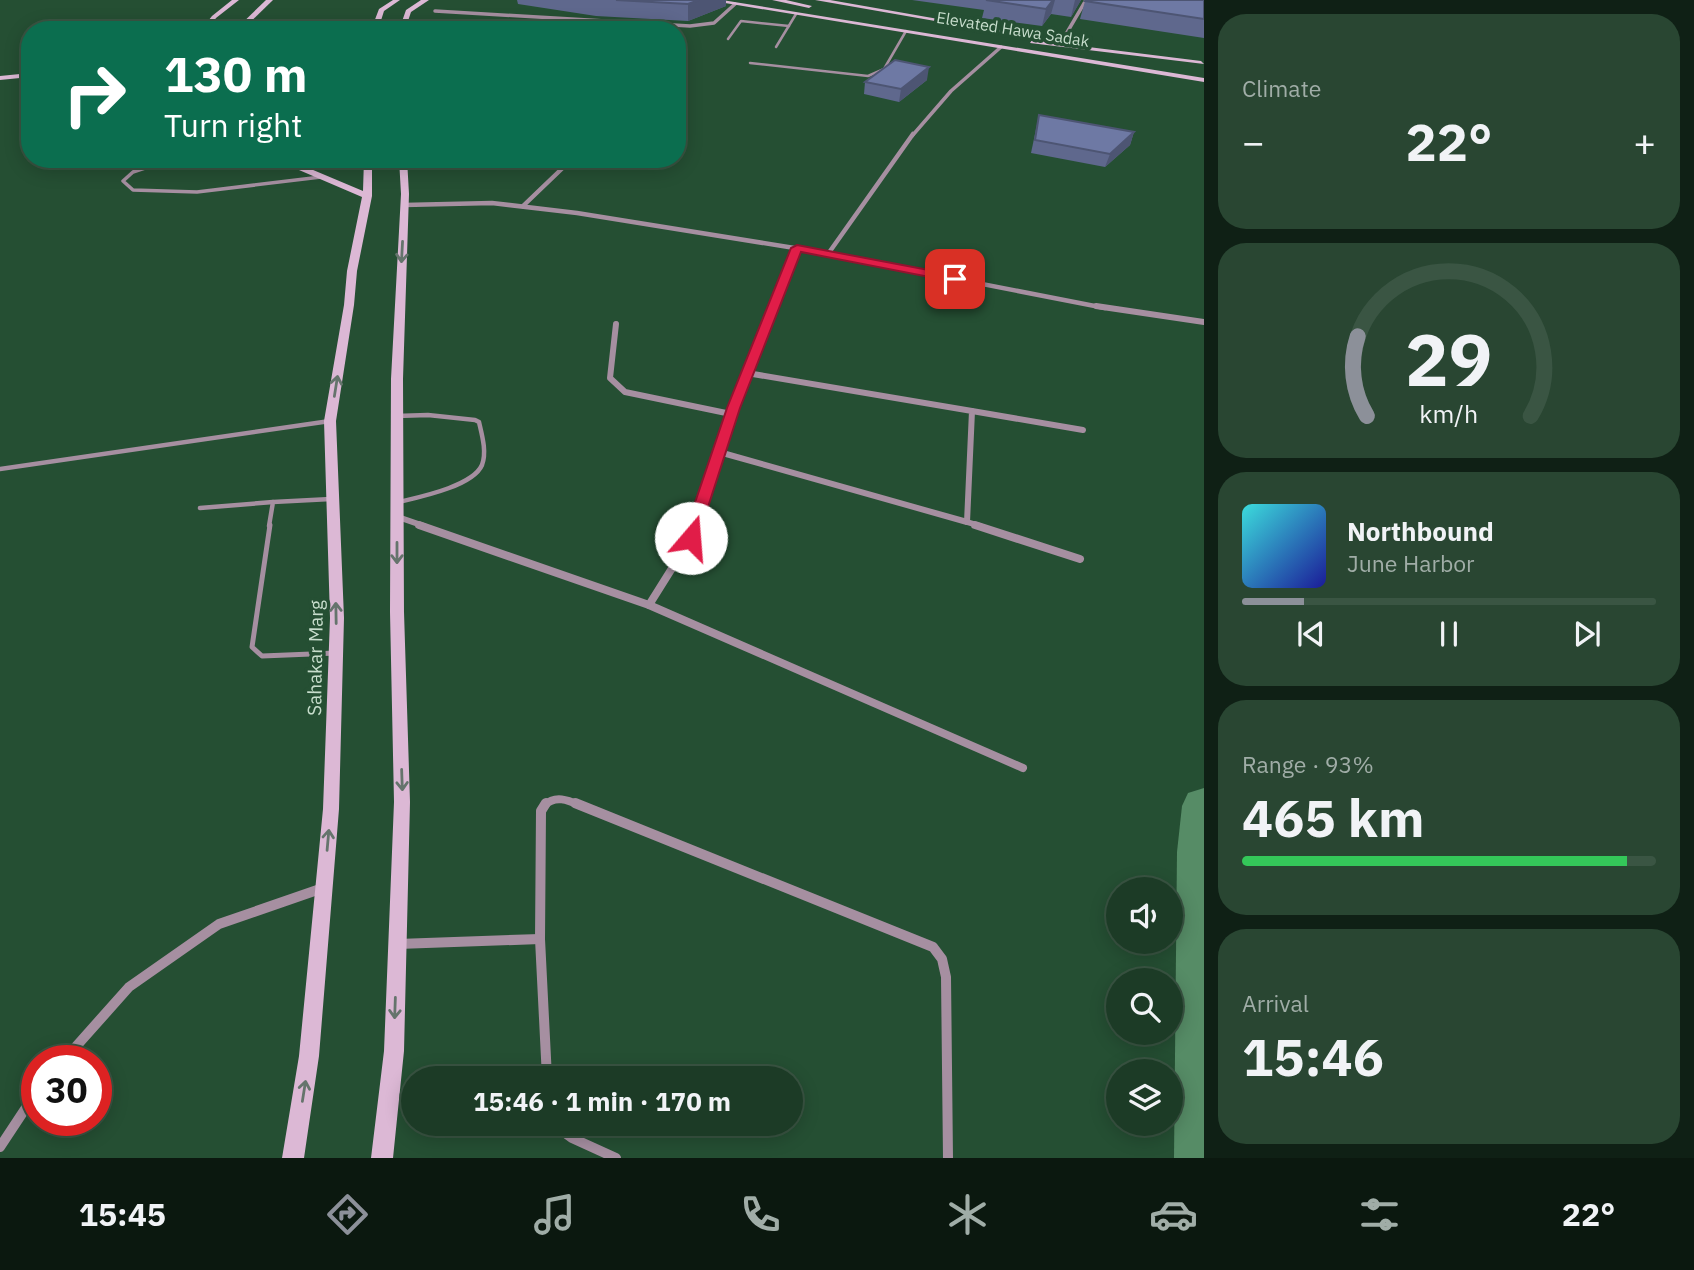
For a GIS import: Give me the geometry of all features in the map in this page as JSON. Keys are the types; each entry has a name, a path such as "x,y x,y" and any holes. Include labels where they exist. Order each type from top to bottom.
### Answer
{"street":[{"path":"211,21 236,0"},
{"path":"247,21 270,0"},
{"path":"377,21 381,10 397,0"},
{"path":"405,21 408,11 426,0"},
{"path":"710,0 1204,80"},
{"name":"Elevated Hawa Sadak","path":"775,0 1031,42 1203,63"},
{"path":"818,0 1203,63"},
{"path":"1062,41 1086,0"},
{"path":"686,26 714,23 735,2"},
{"name":"Elevated Hawa Sadak","path":"735,2 1204,73"},
{"path":"435,11 605,21"},
{"path":"828,254 892,160 971,69 1001,47"},
{"path":"0,78 21,76"},
{"path":"299,168 367,195"},
{"name":"Sahakar Marg","path":"293,1158 309,1056 331,809 336,653 330,421 352,271 367,195 368,168"},
{"path":"386,1156 394,1051 402,802 396,416 403,168"},
{"path":"523,206 563,168"},
{"path":"404,205 492,203 523,206 797,248 1107,308 1204,322"},
{"path":"649,605 691,538 732,414 797,248"},
{"path":"616,324 610,377 625,392 732,414"},
{"path":"747,373 1083,430"},
{"path":"967,522 972,411"},
{"path":"719,452 967,522 1080,559"},
{"path":"397,510 649,605 1023,768"},
{"path":"546,1066 540,939 541,811 544,803 553,798 568,800 933,947 943,959 946,977 948,1158"},
{"path":"77,1045 128,987 219,924 324,888"},
{"path":"397,944 540,939"},
{"path":"0,1147 21,1115"},
{"path":"569,1136 615,1158"}],"lane":[{"path":"776,47 796,13"},
{"path":"728,39 741,22 789,26"},
{"path":"750,63 868,76 884,69 906,32"},
{"path":"145,168 133,172 123,181 133,190 197,192 321,177"},
{"path":"396,416 428,415 475,420 479,422 484,453 482,467 473,477 397,510"},
{"path":"0,469 330,421"},
{"path":"200,508 332,499"},
{"path":"273,502 252,647 262,656 336,653"}],"building":[{"path":"616,0 699,0 688,4"},
{"path":"986,0 1053,0 1046,9"},
{"path":"1204,0 1204,19 1085,1"},
{"path":"895,60 929,67 901,89 865,82"},
{"path":"1039,115 1134,132 1110,154 1035,140"}],"waterway":[{"path":"1202,1158 1200,852 1204,806"}],"route":[{"path":"691,538 733,408 797,248 955,279"}]}
